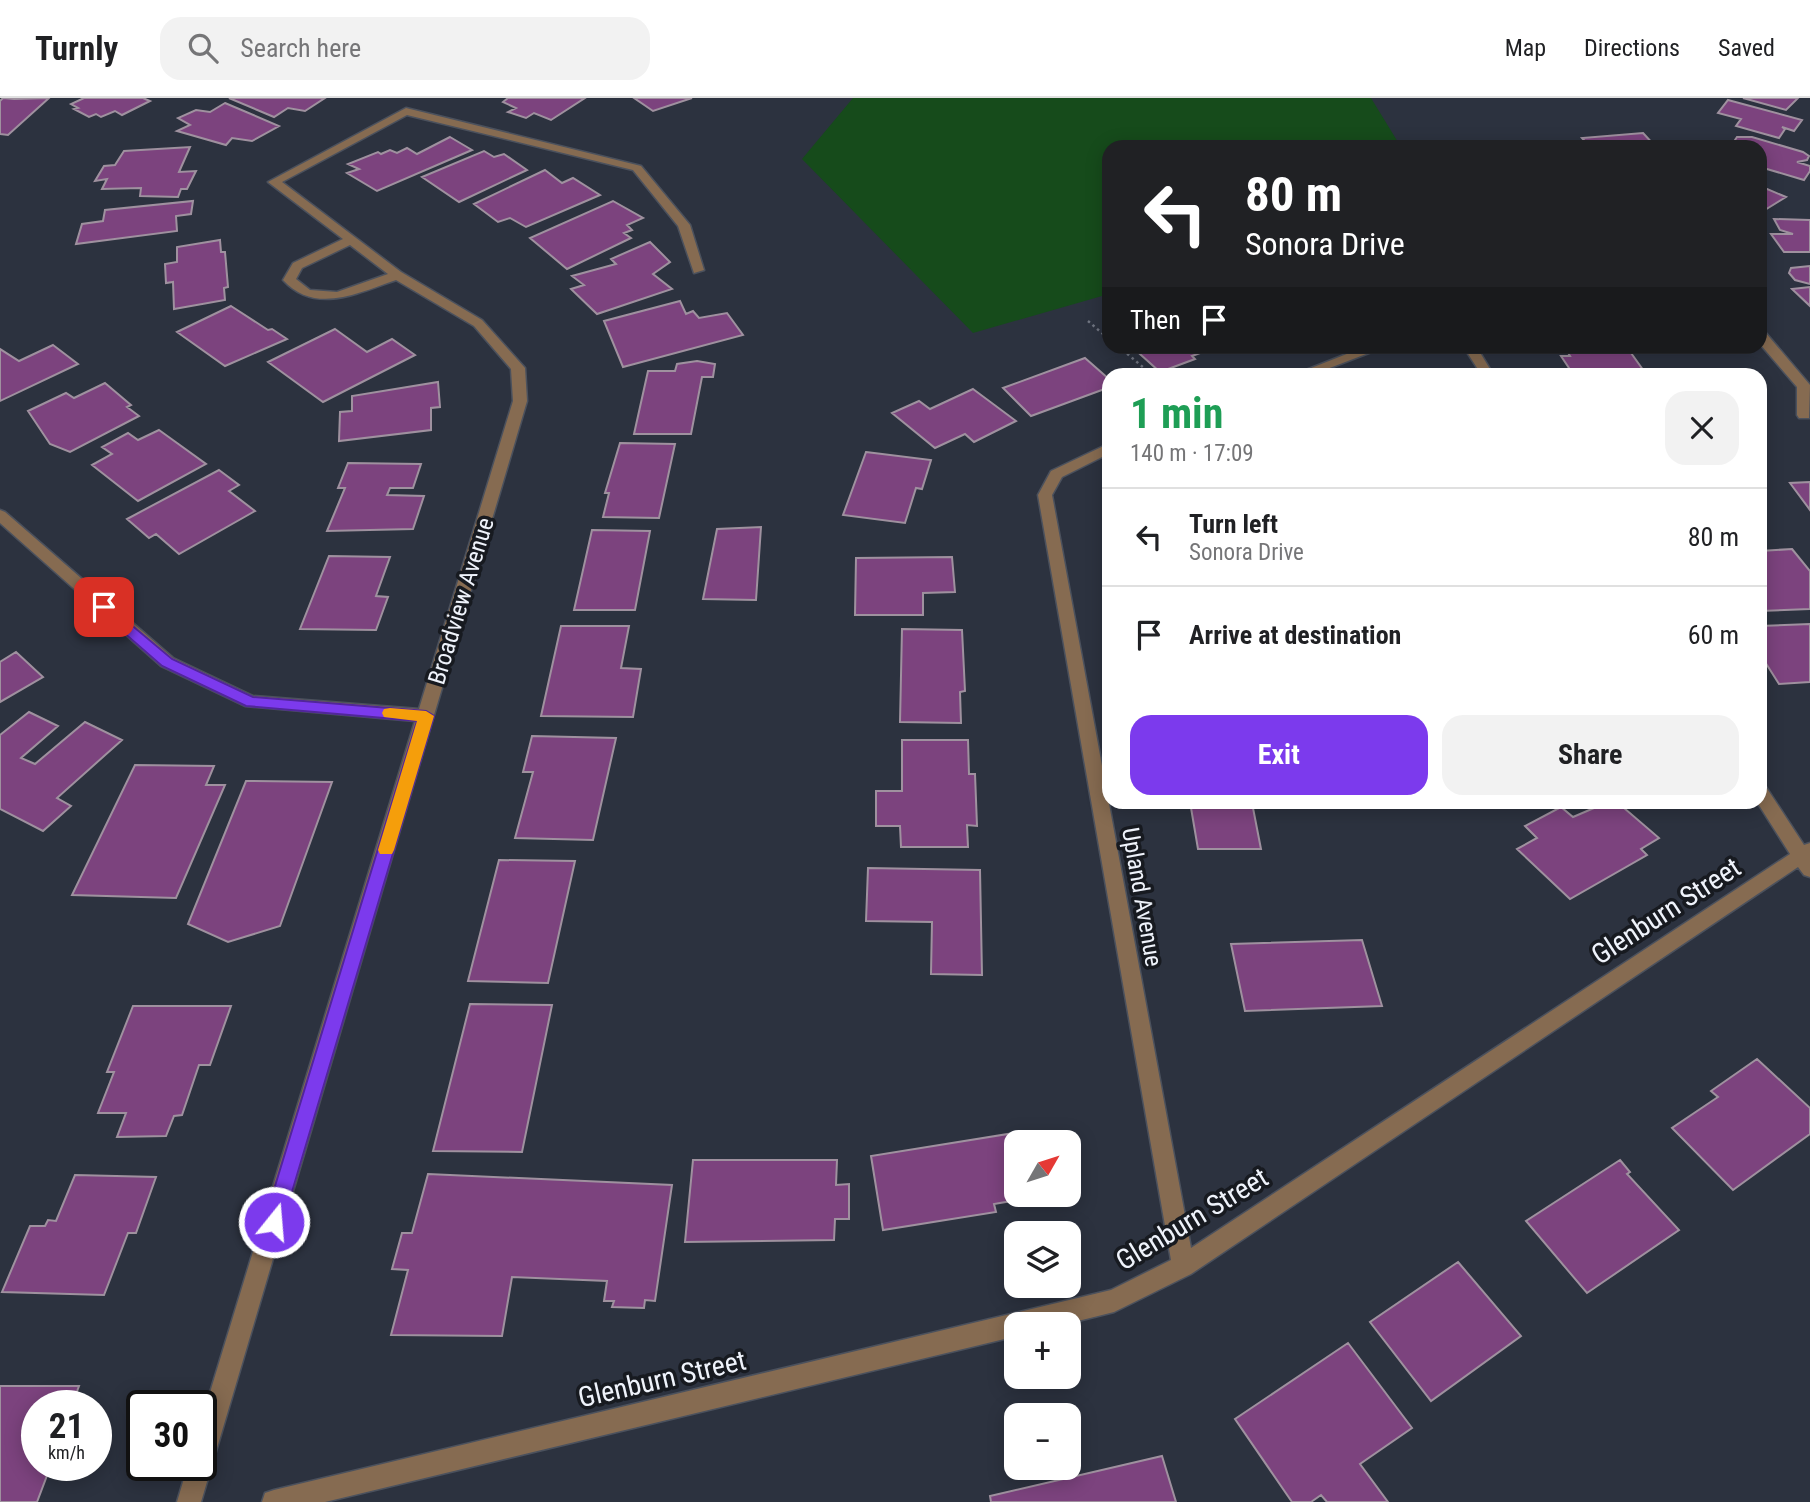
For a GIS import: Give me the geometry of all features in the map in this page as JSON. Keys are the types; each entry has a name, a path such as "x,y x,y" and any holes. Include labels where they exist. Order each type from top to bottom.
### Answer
{"street":[{"name":"Broadview Avenue","path":"217,1410 520,401 518,368 478,323 397,275 274,182 406,111 637,168 684,225 698,270"},
{"path":"351,240 297,267 289,281 307,294 338,296 397,275"},
{"path":"1767,343 1804,386 1804,415"},
{"path":"1320,368 1359,354"},
{"name":"Upland Avenue","path":"1102,451 1056,474 1045,495 1183,1266"},
{"path":"0,515 167,663 251,702 426,716"},
{"path":"1767,802 1807,858"},
{"name":"Glenburn Street","path":"274,1502 1114,1301 1183,1266 1807,858"},
{"name":"Broadview Avenue","path":"189,1502 195,1481"}],"path":[{"path":"1088,321 1102,333"},
{"path":"1127,354 1144,368"}],"green space":[{"path":"853,98 1371,98 1397,140 1102,140 1102,296 973,333 802,159"}],"building":[{"path":"3,98 49,98 8,135 0,134 0,101"},
{"path":"84,98 143,98 150,101 122,115 115,111 101,117 96,114 89,117 74,109 78,108 71,104"},
{"path":"229,98 325,98 305,111 288,108 274,117"},
{"path":"508,98 585,98 551,120 534,113 526,118 508,112 516,108 503,102"},
{"path":"634,98 692,98 653,111"},
{"path":"1743,98 1798,98 1786,110"},
{"path":"1728,100 1802,120 1794,131 1782,127 1785,129 1779,138 1736,126 1741,119 1718,113"},
{"path":"225,103 279,126 252,141 232,138 226,145 177,131 190,125 178,118 196,110 210,112"},
{"path":"1643,133 1650,140 1584,140 1582,138"},
{"path":"450,137 472,150 377,191 347,173 359,169 348,164 378,152 381,154 390,150 397,153 407,148 417,154"},
{"path":"1737,137 1752,137 1762,140 1735,140"},
{"path":"1767,141 1809,156 1807,160 1797,162 1810,166 1804,180 1767,169"},
{"path":"190,147 179,172 196,171 187,189 181,189 178,197 140,196 141,188 102,189 107,179 95,181 104,166 115,165 124,151"},
{"path":"484,151 494,157 504,154 527,170 459,202 422,177"},
{"path":"545,170 562,183 573,178 600,195 526,227 510,218 498,222 474,204"},
{"path":"1767,189 1786,197 1767,209"},
{"path":"193,201 191,214 176,216 177,231 76,244 82,224 103,221 105,210"},
{"path":"613,201 643,218 627,225 632,230 624,233 631,238 567,269 530,238"},
{"path":"1774,219 1810,220 1810,252 1784,252 1771,234 1793,234 1780,230"},
{"path":"220,240 221,252 225,252 228,287 224,288 225,300 174,309 173,282 166,283 165,264 177,262 177,247"},
{"path":"650,242 670,262 653,274 672,289 597,314 571,289 584,285 572,276 616,264 611,259"},
{"path":"1810,266 1810,284 1795,280 1789,273 1791,268"},
{"path":"1810,287 1810,306 1792,289"},
{"path":"680,301 686,314 693,311 699,318 727,313 743,335 623,367 604,321"},
{"path":"231,306 287,339 225,366 177,332"},
{"path":"335,329 367,352 392,339 415,355 323,402 268,362"},
{"path":"53,345 78,364 0,401 0,349 19,361"},
{"path":"1140,354 1197,354 1192,356 1195,359 1171,368 1156,368"},
{"path":"1569,354 1632,354 1642,368 1569,368 1561,356 1570,356"},
{"path":"1085,358 1102,373 1102,390 1031,416 1003,388"},
{"path":"697,361 715,364 713,377 702,377 691,434 634,434 648,371 675,371 677,364"},
{"path":"438,382 440,407 431,408 431,430 339,441 340,412 352,411 352,396"},
{"path":"105,383 131,405 127,407 139,416 70,452 50,444 28,411 66,393 74,398"},
{"path":"973,389 1016,421 974,442 965,434 935,448 892,413 919,401 930,409"},
{"path":"159,430 206,464 138,501 92,465 112,454 102,447 128,433 138,440"},
{"path":"620,443 675,444 659,518 603,517 609,493 605,493"},
{"path":"866,452 931,460 922,489 916,488 905,523 843,515"},
{"path":"348,463 421,464 413,488 390,488 387,495 424,496 413,529 327,531 345,488 338,488"},
{"path":"219,470 239,485 229,491 255,511 179,554 156,534 149,538 127,519"},
{"path":"1810,482 1810,510 1790,483"},
{"path":"761,527 756,600 703,599 717,529"},
{"path":"592,530 650,531 635,610 574,610"},
{"path":"1792,549 1810,571 1810,609 1767,611 1767,551"},
{"path":"329,556 390,557 376,596 388,597 376,630 300,629"},
{"path":"952,557 955,592 923,593 923,615 855,615 856,558"},
{"path":"1810,624 1810,682 1779,684 1767,665 1767,626"},
{"path":"561,626 629,626 621,668 641,669 633,717 541,716"},
{"path":"902,629 962,630 965,691 960,692 961,723 900,722"},
{"path":"16,652 43,677 0,702 0,662"},
{"path":"29,712 58,726 21,758 35,764 85,722 122,740 57,798 71,806 43,831 0,809 0,735"},
{"path":"532,736 616,738 593,840 515,838 533,772 523,772"},
{"path":"902,740 968,740 969,774 975,774 977,826 967,825 968,847 901,847 900,826 876,826 876,791 902,791"},
{"path":"135,765 214,766 206,785 225,785 176,898 72,895"},
{"path":"246,781 332,782 280,926 228,942 188,924"},
{"path":"1191,809 1253,809 1261,849 1198,849"},
{"path":"1557,809 1563,809 1573,817 1592,809 1625,809 1659,838 1641,849 1647,855 1570,899 1517,849 1537,838 1525,826"},
{"path":"499,860 575,861 548,983 468,981"},
{"path":"868,868 980,870 982,975 931,974 932,922 866,921"},
{"path":"1362,940 1382,1006 1245,1011 1231,944"},
{"path":"470,1004 552,1005 522,1152 433,1151"},
{"path":"133,1006 231,1006 210,1065 199,1065 182,1115 174,1116 166,1136 117,1137 126,1113 98,1113 114,1072 107,1072"},
{"path":"1757,1059 1810,1108 1810,1134 1733,1190 1672,1128 1718,1097 1711,1091"},
{"path":"1004,1135 1004,1202 994,1204 996,1212 883,1230 871,1156"},
{"path":"693,1160 837,1160 836,1185 849,1184 849,1219 835,1219 834,1240 685,1242"},
{"path":"1620,1160 1630,1172 1627,1174 1679,1230 1587,1293 1526,1221"},
{"path":"428,1174 672,1185 655,1301 645,1300 644,1308 612,1307 614,1301 604,1301 607,1281 512,1277 502,1336 391,1335 408,1270 392,1269 402,1233 412,1233"},
{"path":"75,1175 156,1177 136,1233 128,1233 104,1295 2,1292 30,1226 45,1226 48,1220 56,1221"},
{"path":"1458,1262 1521,1336 1431,1401 1370,1322"},
{"path":"1348,1343 1412,1428 1360,1464 1388,1502 1327,1502 1321,1495 1311,1502 1292,1502 1235,1419"},
{"path":"0,1386 79,1386 78,1390 21,1390 21,1481 45,1481 37,1502 0,1502"},
{"path":"1162,1456 1176,1502 991,1502 990,1496 1059,1480 1081,1480 1081,1475"}],"slow traffic":[{"path":"386,850 426,716 390,713"}],"route":[{"path":"104,607 167,663 251,702 426,716 274,1222"}]}
